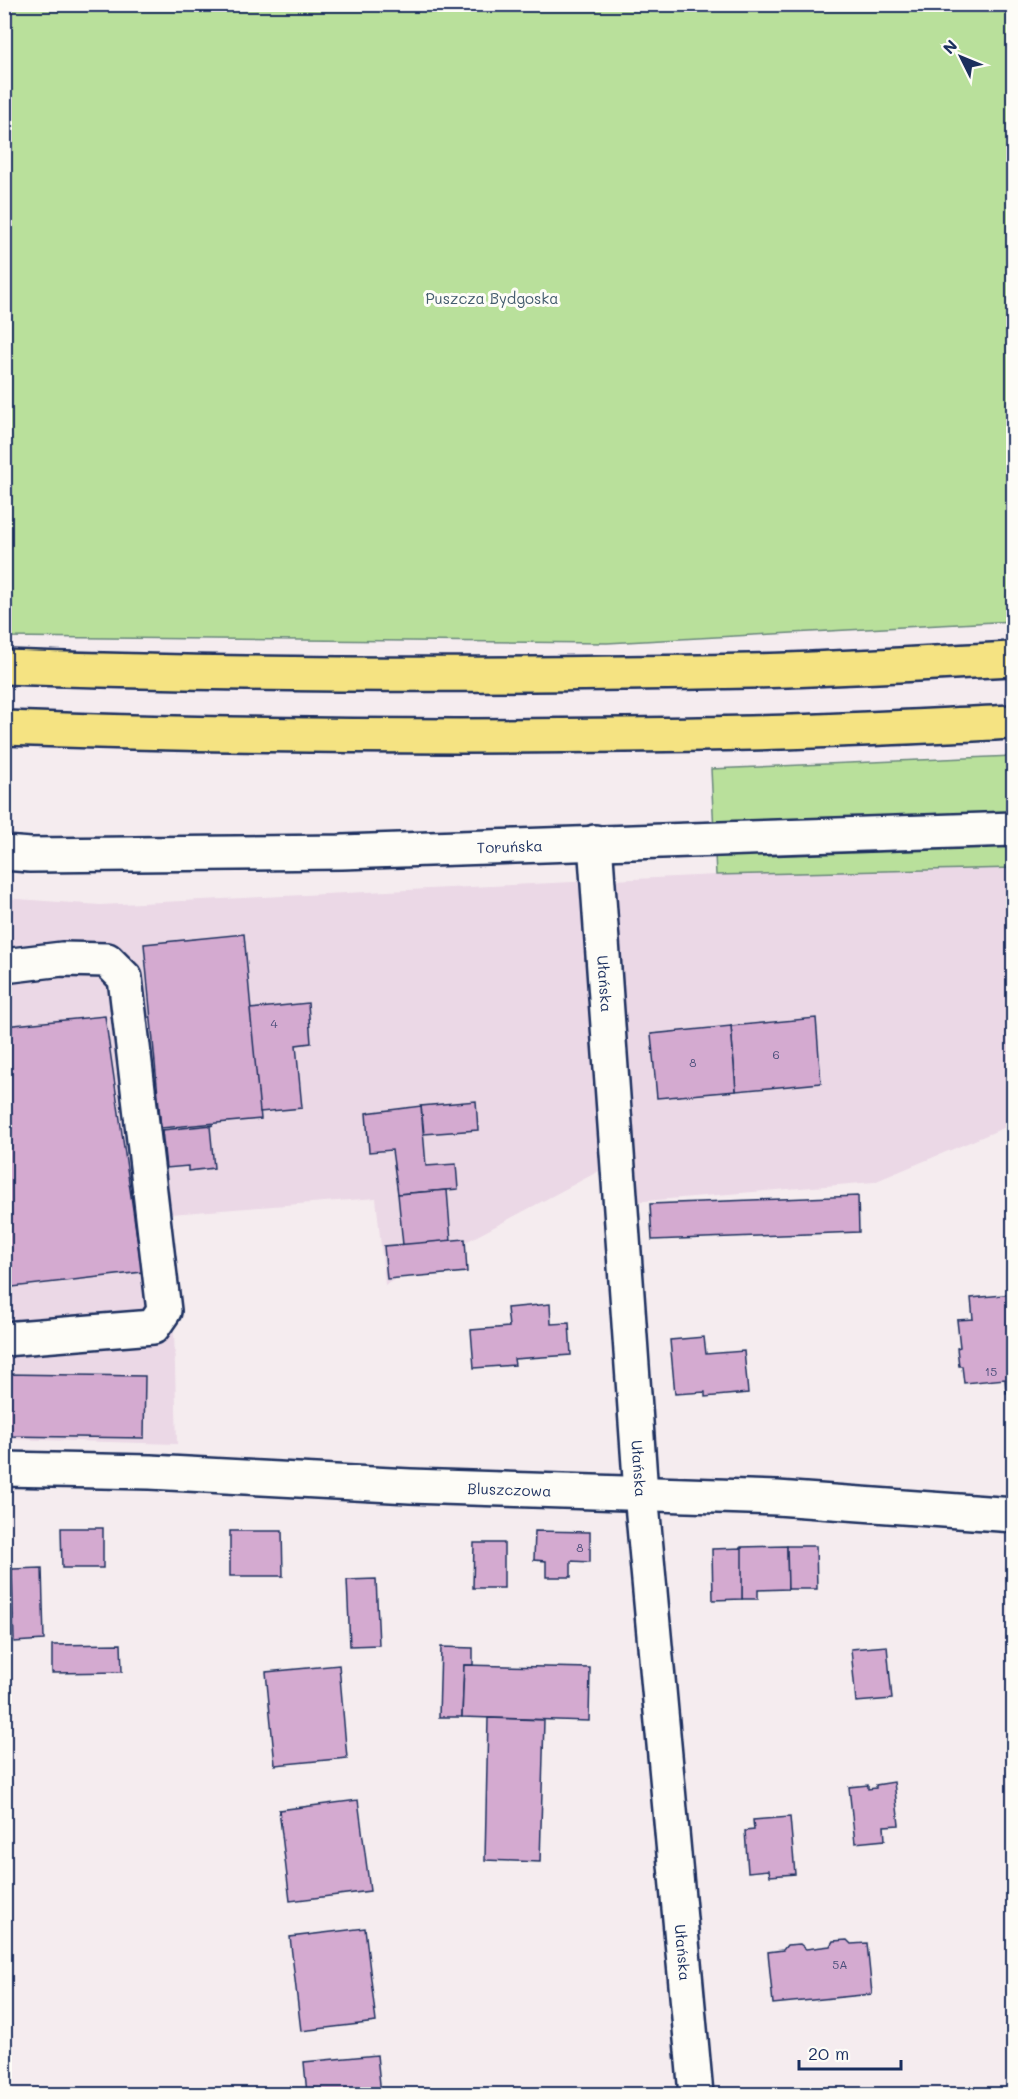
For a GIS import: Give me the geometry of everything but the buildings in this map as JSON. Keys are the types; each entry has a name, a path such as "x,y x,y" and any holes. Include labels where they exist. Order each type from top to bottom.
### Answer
{"highway":[{"path":"4,667 426,675 752,671 1014,659"},
{"path":"4,728 440,737 753,733 1014,722"}],"street":[{"name":"Toruńska","path":"4,854 342,852 1014,829"},
{"name":"Ułańska","path":"595,842 641,1493 696,2094"},
{"path":"4,966 62,959 107,960 124,978 164,1311 153,1327 4,1339"},
{"name":"Bluszczowa","path":"4,1469 150,1472 410,1486 777,1498 1014,1515"}],"shaded area":[{"path":"1013,868 1013,1124 874,1182 620,1203 616,1162 385,1285 376,1198 171,1214 177,1444 5,1439 4,898 100,905 716,875"}],"green space":[{"name":"Puszcza Bydgoska","path":"5,4 1013,5 1013,621 607,643 5,637"},
{"path":"1013,756 1013,868 716,875 711,769"}]}
